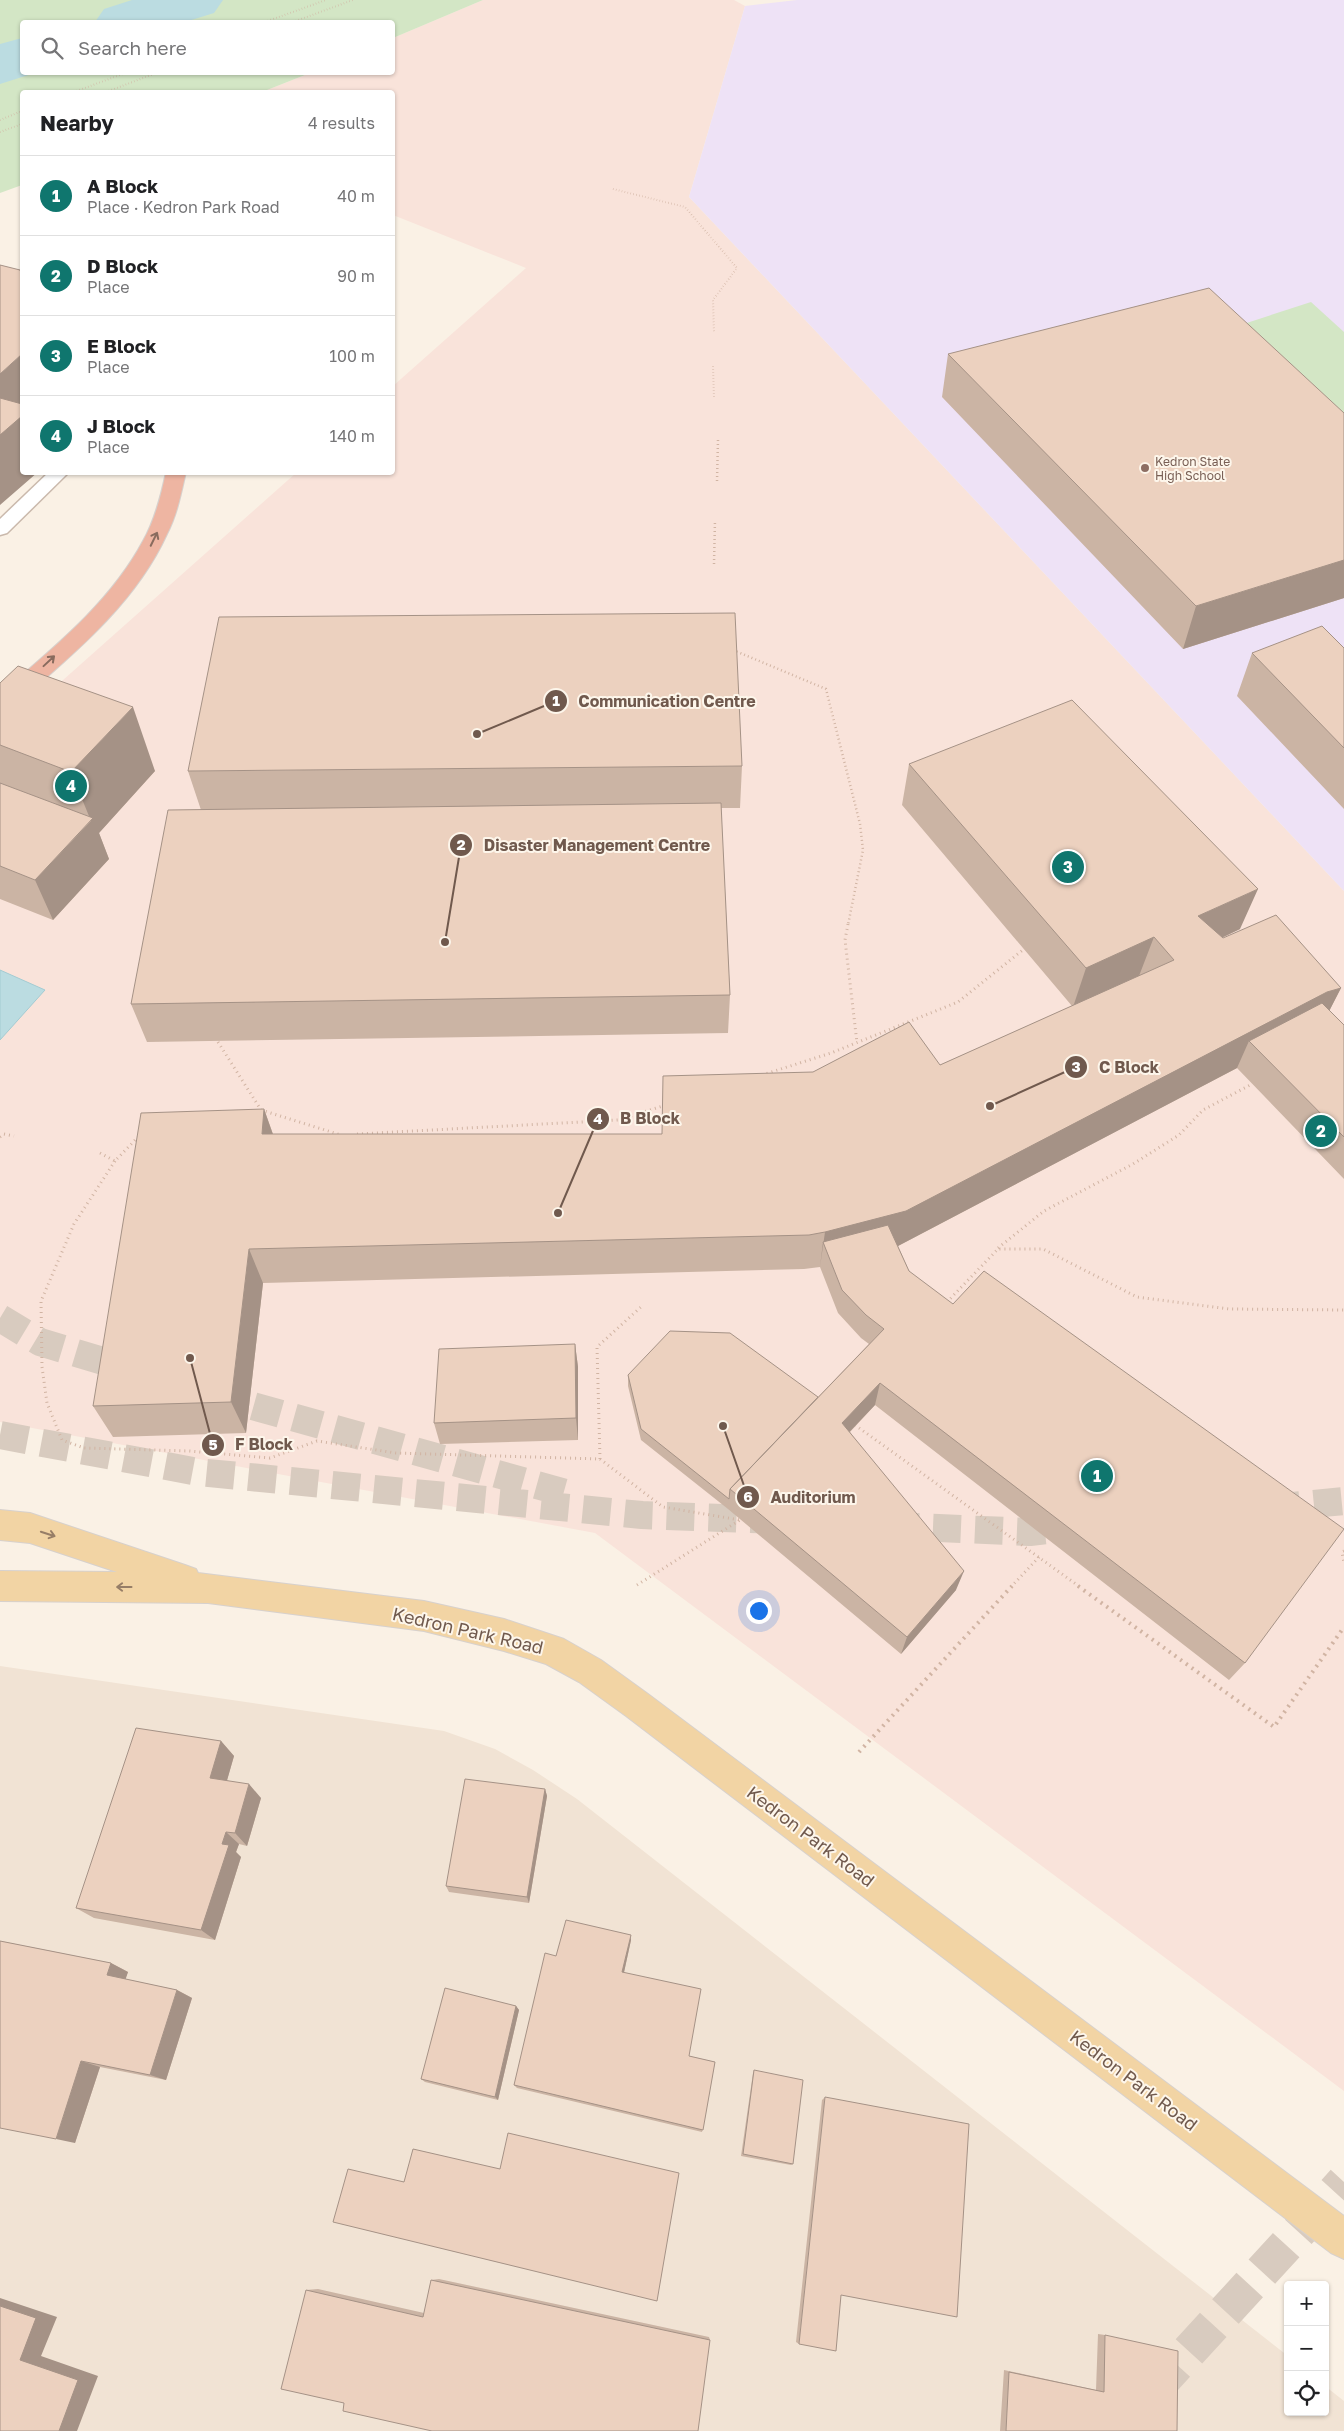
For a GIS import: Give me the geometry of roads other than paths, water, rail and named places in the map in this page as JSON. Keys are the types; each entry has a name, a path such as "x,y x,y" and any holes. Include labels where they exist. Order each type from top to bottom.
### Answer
{"highway":[{"path":"0,706 86,626 126,583 153,542 169,504 175,475"}],"main road":[{"name":"Kedron Park Road","path":"0,1525 30,1528 208,1588"},
{"name":"Kedron Park Road","path":"0,1586 208,1588 424,1616 504,1635 553,1650 590,1671 653,1717 1344,2240"}],"lane":[{"path":"0,529 57,475"}],"water":[{"path":"0,970 45,990 0,1040"}],"waterway":[{"path":"132,20 193,0"},
{"path":"0,65 20,58"}],"tunnel":[{"path":"0,1318 40,1342 136,1371"},
{"path":"213,1395 569,1494"},
{"path":"0,1435 198,1472 642,1515 776,1520"},
{"path":"1272,1508 1344,1501"},
{"path":"891,1526 1030,1532 1075,1527"},
{"path":"1116,2431 1344,2182"}],"place":[{"name":"Kedron State High School","path":"1145,468"},
{"name":"Communication Centre","path":"477,734"},
{"name":"J Block","path":"71,786"},
{"name":"E Block","path":"1068,867"},
{"name":"Disaster Management Centre","path":"445,942"},
{"name":"C Block","path":"990,1106"},
{"name":"D Block","path":"1321,1131"},
{"name":"B Block","path":"558,1213"},
{"name":"F Block","path":"190,1358"},
{"name":"Auditorium","path":"723,1426"},
{"name":"A Block","path":"1097,1476"}]}
